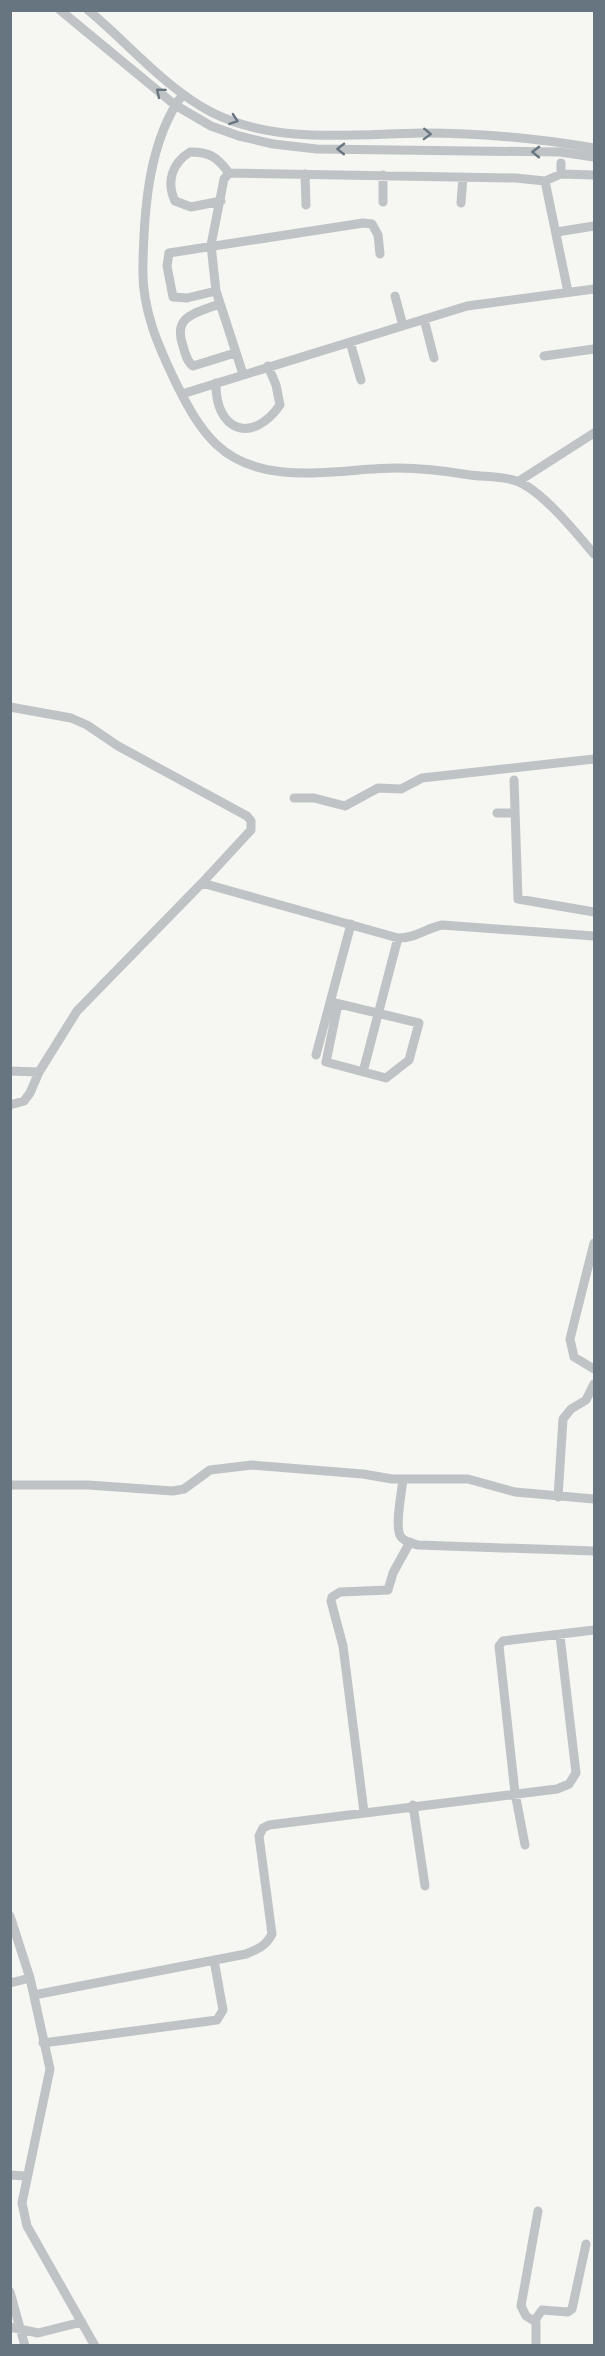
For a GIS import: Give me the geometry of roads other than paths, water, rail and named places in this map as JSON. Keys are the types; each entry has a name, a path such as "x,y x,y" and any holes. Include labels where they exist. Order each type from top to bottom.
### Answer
{"street":[{"path":"60,10 175,105 211,126 273,144 317,148 594,148"},
{"path":"88,10 183,94 212,112 261,129 312,136 424,133 568,148 594,157"},
{"path":"183,94 175,105 153,165 146,196 142,284 150,322 182,394 198,423 219,446 240,459 263,467 299,473 428,469 519,481 570,526 594,554"},
{"path":"221,201 191,207 175,201 170,190 174,167 190,152 210,153 229,173"},
{"path":"561,163 561,174"},
{"path":"229,173 462,177 545,181 561,174 594,175"},
{"path":"229,173 224,179 211,245 219,304 243,374"},
{"path":"305,174 306,205"},
{"path":"383,175 383,202"},
{"path":"461,202 462,177"},
{"path":"545,181 568,292"},
{"path":"216,291 187,298 173,297 167,266 169,253 172,250 372,224 378,235 380,254"},
{"path":"557,232 594,226"},
{"path":"182,394 467,306 594,288"},
{"path":"395,296 403,326"},
{"path":"219,304 184,319 180,327 180,338 189,363 193,366 235,354"},
{"path":"424,319 434,358"},
{"path":"350,342 361,380"},
{"path":"544,356 594,349"},
{"path":"216,383 216,401 224,417 235,428 246,429 264,420 280,405 276,385 268,366"},
{"path":"519,481 594,434"},
{"path":"10,707 71,718 87,725 118,747 247,816 251,824 247,837 77,1011 24,1101 10,1105"},
{"path":"294,798 314,798 345,806 378,788 401,789 422,778 594,759"},
{"path":"514,780 518,899 594,912"},
{"path":"497,813 515,813"},
{"path":"202,883 398,938 414,936 425,929 442,925 594,936"},
{"path":"334,1003 419,1023 409,1060 389,1077 363,1072 325,1060 334,1003 351,924"},
{"path":"363,1072 398,938"},
{"path":"316,1055 334,1003"},
{"path":"10,1071 39,1072"},
{"path":"594,1243 570,1339 574,1358 594,1369"},
{"path":"558,1497 563,1419 571,1409 586,1400 594,1384"},
{"path":"10,1485 88,1485 172,1491 184,1489 210,1470 238,1465 403,1479 468,1479 515,1492 594,1499"},
{"path":"403,1479 398,1534 410,1542 418,1545 594,1551"},
{"path":"364,1812 343,1646 331,1601 332,1597 340,1592 388,1590 393,1573 410,1542"},
{"path":"525,1845 515,1793 499,1646 503,1641 560,1636 594,1630"},
{"path":"34,1995 214,1960 260,1948 268,1942 272,1934 259,1842 263,1828 413,1805 557,1789 569,1784 576,1773 560,1636"},
{"path":"413,1805 425,1886"},
{"path":"10,1916 30,1978 50,2076 26,2176 21,2208 27,2226 95,2346"},
{"path":"43,2043 217,2020 223,2010 214,1960"},
{"path":"10,1983 30,1978"},
{"path":"10,2175 26,2176"},
{"path":"535,2320 526,2316 521,2306 538,2211"},
{"path":"536,2346 535,2320 542,2310 568,2312 572,2309 586,2244"},
{"path":"10,2292 25,2346"},
{"path":"10,2327 38,2333 82,2322"}]}
